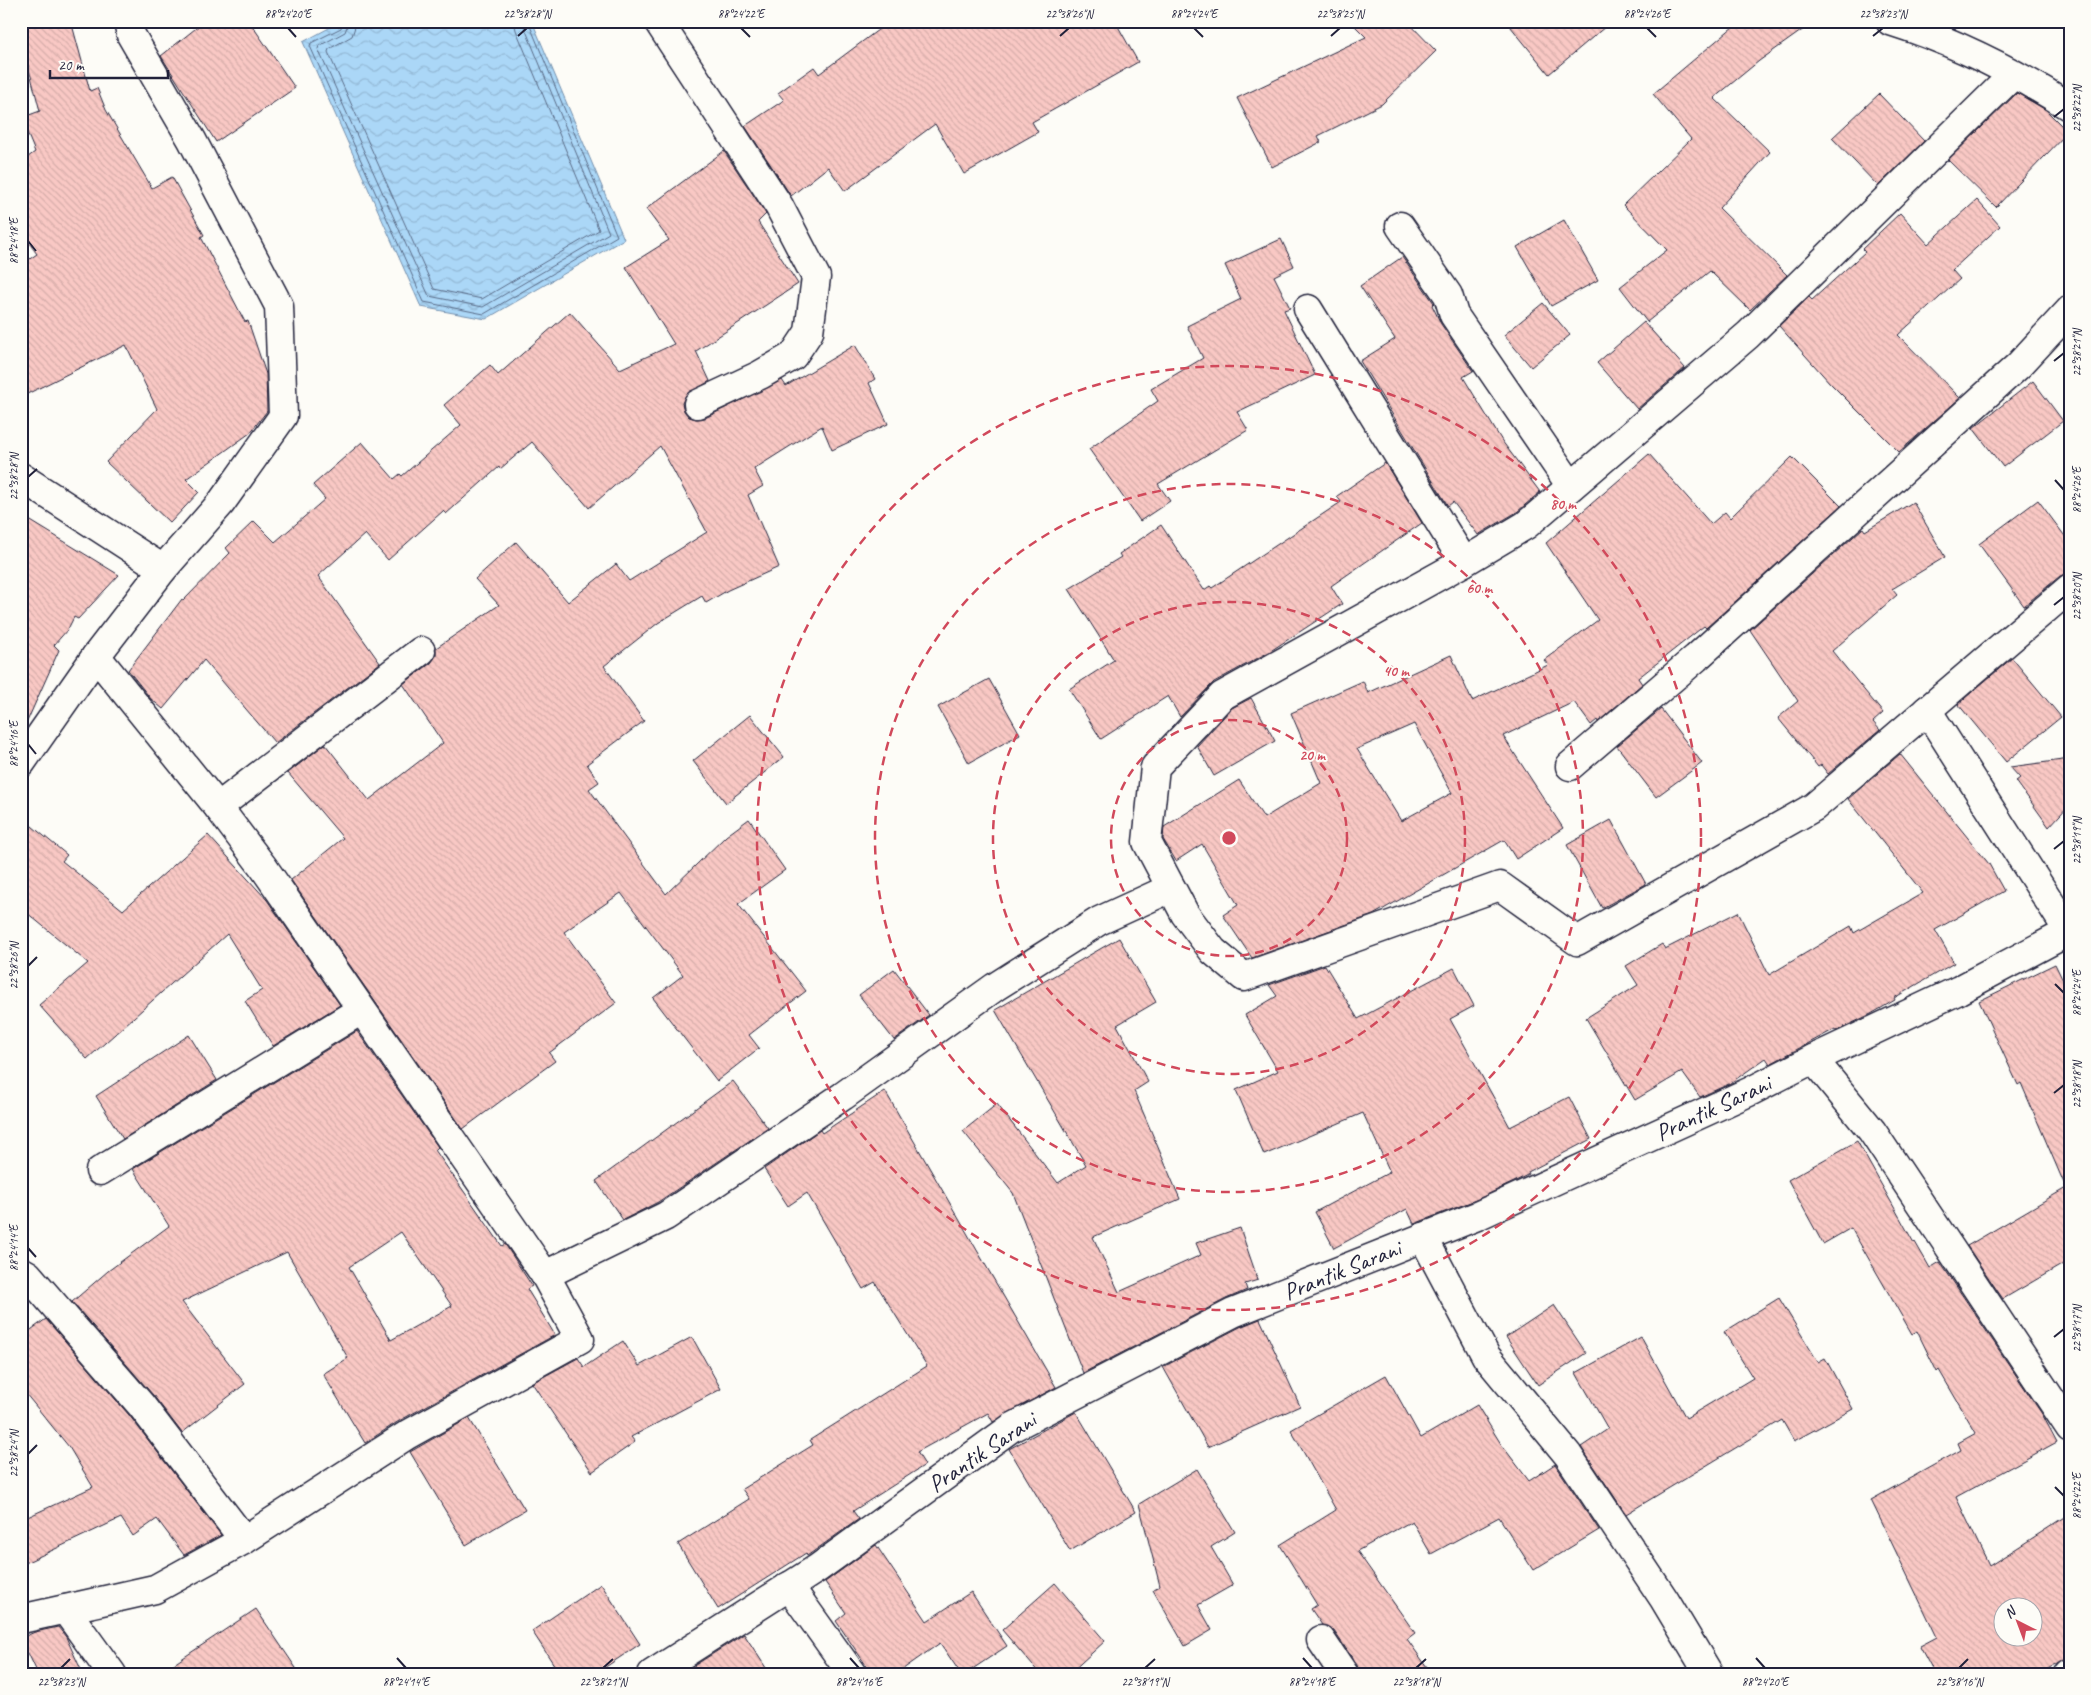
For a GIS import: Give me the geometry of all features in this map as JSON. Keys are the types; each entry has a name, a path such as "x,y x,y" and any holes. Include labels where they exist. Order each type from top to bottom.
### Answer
{"street":[{"path":"21,764 96,656 163,569 221,503 282,416 279,306 192,140 131,35 128,21"},
{"path":"658,21 779,206 816,277 809,332 793,356 760,375 698,404"},
{"path":"1890,21 1970,50 2013,75 2026,79 2070,107"},
{"path":"2013,75 1748,335 1526,525 1464,562 1222,696 1155,767 1147,842 1185,914 1213,951 1244,977 1500,886 1577,940 1814,807 2070,588"},
{"path":"1400,226 1448,295 1454,315 1571,486"},
{"path":"1308,308 1464,562"},
{"path":"1570,766 1696,658 2011,371 2070,310"},
{"path":"21,477 163,569"},
{"path":"218,807 421,651"},
{"path":"21,1619 155,1589 244,1540 407,1435 580,1339 545,1275 264,868 218,807 96,656"},
{"path":"1927,710 2069,932"},
{"path":"545,1275 666,1216 843,1096 995,987 1099,921 1171,888"},
{"name":"Prantik Sarani","path":"652,1674 818,1568 1011,1428 1233,1313 1477,1216 1751,1091 1812,1059 1959,990 2069,932"},
{"path":"100,1171 362,1010"},
{"path":"1812,1059 1872,1131 2070,1428"},
{"path":"1423,1237 1486,1356 1568,1455 1664,1599 1709,1674"},
{"path":"21,1271 28,1275 141,1405 244,1540"},
{"path":"790,1586 852,1674"},
{"path":"65,1609 112,1674"},
{"path":"1321,1640 1344,1674"}],"water":[{"path":"342,21 532,21 624,239 486,319 421,307 303,42"}],"building":[{"path":"21,21 71,21 90,91 97,88 106,110 152,188 172,177 204,235 201,237 245,322 248,321 266,374 267,411 250,433 186,479 199,492 170,523 106,462 157,409 126,345 21,397 21,265 37,254 21,232 21,162 35,152 21,118 40,111 25,54 21,54"},
{"path":"205,21 249,21 295,88 216,142 161,56"},
{"path":"890,21 1115,21 1138,62 1032,122 1038,132 964,174 935,124 845,191 828,167 791,196 745,126 784,100 778,93 814,67 819,74"},
{"path":"1350,21 1407,21 1436,51 1382,104 1318,136 1321,142 1272,167 1237,98 1366,37"},
{"path":"1506,21 1612,21 1549,74"},
{"path":"1740,21 1815,21 1759,61 1714,98 1770,152 1719,208 1787,275 1750,310 1710,271 1647,322 1620,287 1667,250 1623,205 1691,139 1653,94"},
{"path":"2017,93 2046,110 2068,132 1996,207 1948,160"},
{"path":"1879,94 1924,141 1878,186 1832,138"},
{"path":"724,151 766,214 758,222 798,284 696,351 710,381 686,395 682,403 684,411 689,417 696,419 705,418 782,380 786,386 855,345 875,379 869,383 888,424 832,450 822,426 754,469 763,486 748,495 779,567 728,590 706,603 702,596 658,623 604,666 644,721 587,764 599,782 589,789 666,894 726,836 749,819 785,870 738,904 806,991 749,1035 759,1048 717,1081 653,998 683,975 621,893 564,932 616,1003 549,1053 555,1061 463,1129 291,880 343,838 288,773 325,744 369,800 443,743 403,684 431,663 436,656 436,648 499,605 475,579 516,542 568,602 616,564 629,581 707,532 660,446 589,508 532,442 500,469 499,467 446,514 443,511 388,560 365,534 318,576 380,663 275,743 204,660 163,709 151,699 128,670 182,599 183,601 230,553 226,548 254,521 275,542 325,499 313,485 362,442 394,479 400,474 402,476 461,425 444,405 490,365 498,375 570,312 620,369 674,344 626,267 669,240 646,209"},
{"path":"1977,200 2000,226 1952,270 1960,279 1898,335 1960,398 1899,452 1830,383 1779,326 1809,297 1812,300 1865,252 1862,249 1900,213 1928,244"},
{"path":"1564,220 1598,280 1551,306 1517,247"},
{"path":"1281,239 1294,266 1274,276 1290,308 1284,310 1315,375 1237,412 1248,430 1158,484 1170,501 1140,521 1089,449 1158,401 1151,389 1203,358 1187,326 1241,299 1225,265"},
{"path":"1402,257 1434,303 1432,305 1441,324 1473,371 1463,377 1502,441 1540,492 1517,512 1478,535 1453,502 1448,506 1360,361 1395,339 1360,286"},
{"path":"1543,303 1570,335 1531,367 1504,335"},
{"path":"1644,322 1685,368 1637,409 1597,363"},
{"path":"2033,381 2063,421 2003,467 1973,428"},
{"path":"1649,454 1711,524 1725,512 1730,518 1792,457 1841,506 1706,628 1704,626 1638,678 1642,684 1598,722 1597,720 1591,725 1574,702 1503,736 1563,828 1516,859 1504,840 1373,915 1252,958 1223,915 1238,905 1202,844 1176,861 1163,839 1164,827 1239,780 1264,818 1321,783 1291,713 1363,681 1368,693 1451,655 1472,701 1548,665 1544,660 1598,620 1546,543","holes":["1414,724 1452,793 1401,821 1357,749"]},
{"path":"1385,463 1422,523 1331,586 1342,604 1269,652 1214,682 1180,717 1168,696 1101,739 1069,689 1114,660 1069,589 1121,557 1119,554 1161,525 1204,590 1210,586 1212,588 1341,502 1337,496"},
{"path":"2038,500 2070,543 2070,573 2060,576 2024,606 1979,544"},
{"path":"1913,502 1945,557 1892,589 1897,595 1832,651 1883,713 1873,722 1880,730 1828,774 1821,765 1818,767 1778,718 1798,701 1750,630 1863,528 1865,531"},
{"path":"21,515 119,575 78,619 74,617 68,629 54,645 59,650 21,735"},
{"path":"2012,658 2061,717 2006,762 1958,704"},
{"path":"989,679 1020,734 969,763 938,707"},
{"path":"1251,698 1275,741 1214,776 1197,746 1232,708"},
{"path":"1661,709 1702,763 1656,797 1617,746"},
{"path":"750,715 784,757 726,803 693,761"},
{"path":"1900,754 1989,864 2004,891 1935,930 1954,963 1894,998 1895,1000 1871,1014 1836,1031 1835,1029 1770,1064 1766,1058 1729,1084 1700,1097 1682,1072 1635,1100 1586,1018 1638,985 1626,966 1662,944 1665,949 1738,912 1769,975 1851,926 1854,933 1923,893 1848,799"},
{"path":"2070,759 2070,804 2049,827 2016,781 2020,778 2010,767"},
{"path":"21,817 67,855 62,861 123,910 208,835 267,900 340,1005 273,1046 245,1001 262,990 227,934 87,1059 39,1005 88,963 21,908"},
{"path":"1611,820 1646,884 1602,908 1567,845"},
{"path":"1119,938 1156,1002 1117,1025 1148,1082 1134,1091 1180,1199 1093,1237 1119,1292 1201,1255 1196,1243 1240,1228 1258,1280 1245,1284 1247,1290 1083,1373 1013,1193 963,1131 997,1104 1058,1183 1086,1165 995,1010"},
{"path":"2055,964 2070,995 2070,1260 2003,1299 1967,1246 2066,1188 2021,1083 2018,1085 1979,1001"},
{"path":"1325,965 1358,1019 1454,968 1474,1006 1450,1019 1510,1127 1569,1097 1591,1139 1528,1172 1529,1174 1514,1182 1478,1199 1414,1224 1407,1209 1334,1248 1315,1212 1390,1172 1363,1113 1264,1155 1236,1090 1278,1071 1245,1015 1277,996 1269,985"},
{"path":"894,969 929,1015 894,1040 859,995"},
{"path":"357,1031 438,1147 435,1150 502,1246 505,1244 532,1286 527,1289 555,1335 399,1421 365,1443 323,1374 348,1358 287,1252 182,1302 245,1384 182,1433 153,1395 72,1302 108,1271 169,1226 133,1169","holes":["401,1232 452,1306 391,1340 349,1267"]},
{"path":"189,1035 217,1080 123,1139 96,1096"},
{"path":"733,1081 768,1128 658,1202 623,1220 596,1181"},
{"path":"885,1091 1056,1387 993,1422 988,1413 917,1452 925,1465 853,1511 859,1519 807,1556 806,1553 718,1609 678,1544 749,1499 742,1489 813,1445 810,1440 927,1366 875,1282 863,1289 807,1193 788,1206 764,1169 820,1130 822,1133"},
{"path":"1857,1141 1930,1268 1940,1262 2042,1414 2057,1442 1956,1497 1989,1566 2070,1514 2070,1656 2039,1674 1935,1674 1920,1646 1937,1637 1871,1500 1961,1450 1958,1443 1976,1433 1939,1370 1937,1372 1917,1331 1912,1334 1851,1228 1823,1244 1788,1180"},
{"path":"1779,1298 1818,1362 1825,1358 1853,1409 1794,1441 1782,1420 1626,1514 1581,1447 1608,1429 1576,1373 1641,1337 1686,1418 1753,1378 1724,1332"},
{"path":"1554,1305 1586,1353 1538,1385 1506,1337"},
{"path":"46,1319 129,1415 221,1535 184,1555 157,1519 133,1536 121,1518 21,1565 21,1520 93,1487 69,1447 21,1388 21,1337"},
{"path":"1260,1319 1300,1406 1208,1447 1163,1367 1240,1327"},
{"path":"692,1337 721,1389 631,1437 635,1442 592,1472 532,1383 578,1358 584,1367 623,1341 639,1366"},
{"path":"1386,1375 1421,1438 1477,1405 1501,1444 1529,1481 1555,1464 1599,1530 1533,1570 1499,1517 1431,1554 1412,1521 1357,1551 1415,1633 1407,1639 1432,1674 1359,1674 1357,1665 1334,1631 1322,1625 1311,1609 1317,1605 1280,1545 1336,1510 1291,1430"},
{"path":"1076,1412 1136,1512 1070,1551 1009,1449"},
{"path":"469,1418 525,1510 466,1545 410,1452"},
{"path":"1197,1469 1235,1532 1211,1547 1233,1585 1198,1605 1212,1630 1185,1646 1153,1590 1160,1586 1139,1504"},
{"path":"876,1545 927,1621 971,1592 1007,1646 965,1674 961,1674 940,1643 896,1674 872,1674 836,1621 846,1613 825,1582"},
{"path":"1055,1583 1105,1641 1069,1674 1040,1674 1002,1630"},
{"path":"601,1584 640,1644 595,1674 560,1674 532,1631"},
{"path":"256,1609 300,1674 159,1674"},
{"path":"58,1627 66,1637 83,1674 38,1674 21,1638 35,1632"},
{"path":"744,1634 770,1674 681,1674"}]}
